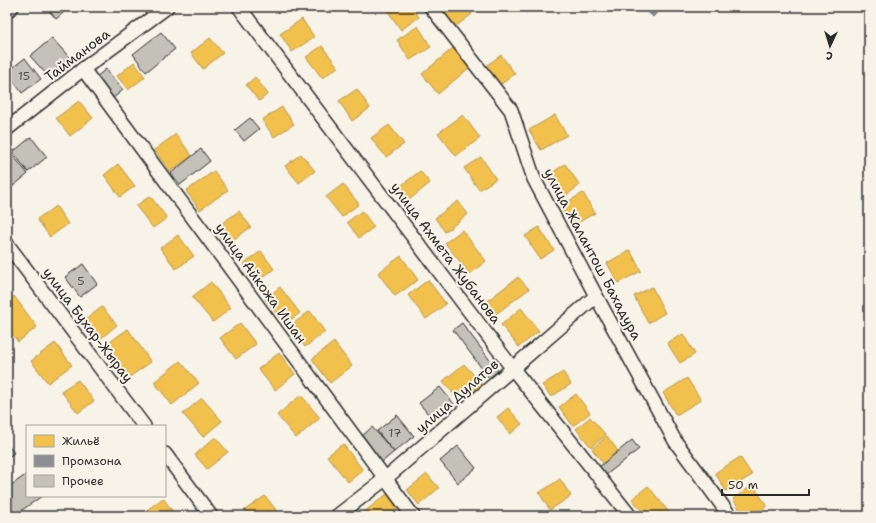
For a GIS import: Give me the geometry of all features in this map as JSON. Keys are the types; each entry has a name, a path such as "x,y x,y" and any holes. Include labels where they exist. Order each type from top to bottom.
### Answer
{"street":[{"path":"7,11 12,7"},
{"name":"Тайманова","path":"7,129 83,69 167,7"},
{"name":"улица Ахмета Жубанова","path":"239,7 513,369 630,516"},
{"name":"улица Жалантош Бахадура","path":"431,7 511,110 534,179 596,296 675,441 730,516"},
{"name":"улица Айкожа Ишан","path":"83,69 413,516"},
{"name":"улица Бухар-Жырау","path":"7,244 143,425"},
{"name":"улица Дулатов","path":"337,516 386,479 596,296"},
{"path":"166,455 211,516"}],"building: Жильё":[{"path":"392,7 411,7 419,17 401,30 387,10"},
{"path":"441,7 467,7 472,14 455,27"},
{"path":"302,19 314,37 292,52 280,34"},
{"path":"418,26 431,47 410,60 397,40"},
{"path":"210,38 223,53 203,69 191,53"},
{"path":"322,46 338,67 322,78 306,57"},
{"path":"453,48 469,68 438,94 422,74"},
{"path":"501,55 515,74 500,85 486,66"},
{"path":"134,62 145,77 128,90 117,76"},
{"path":"255,77 268,94 259,101 246,85"},
{"path":"357,89 370,108 352,121 339,101"},
{"path":"79,101 93,118 70,136 56,118"},
{"path":"282,107 294,124 274,137 262,120"},
{"path":"463,115 480,138 456,156 438,133"},
{"path":"555,115 567,135 541,150 529,130"},
{"path":"389,125 404,144 386,157 371,138"},
{"path":"176,134 192,156 170,171 154,150"},
{"path":"301,154 315,171 299,183 285,166"},
{"path":"481,157 496,179 479,190 464,168"},
{"path":"118,164 135,186 120,197 104,175"},
{"path":"565,164 580,185 561,199 546,177"},
{"path":"214,171 228,190 200,210 186,191"},
{"path":"420,171 430,183 409,200 398,188"},
{"path":"343,184 359,204 342,217 326,197"},
{"path":"583,193 595,213 572,226 560,206"},
{"path":"150,196 167,218 153,228 136,206"},
{"path":"458,201 468,214 445,232 435,218"},
{"path":"56,206 68,224 50,237 37,219"},
{"path":"239,211 251,227 226,245 214,229"},
{"path":"362,211 374,227 359,238 347,222"},
{"path":"539,227 554,250 540,259 525,236"},
{"path":"462,230 486,261 470,274 445,243"},
{"path":"178,235 194,256 176,269 160,248"},
{"path":"630,250 641,271 618,283 607,263"},
{"path":"261,251 274,269 256,282 243,264"},
{"path":"401,256 418,280 395,296 378,273"},
{"path":"518,277 529,289 492,317 482,305"},
{"path":"428,280 446,304 426,319 408,295"},
{"path":"211,282 231,308 213,322 192,297"},
{"path":"280,287 300,313 285,324 265,299"},
{"path":"652,287 665,313 648,323 634,296"},
{"path":"14,296 37,327 18,342 7,327 7,302"},
{"path":"102,307 117,325 100,339 85,320"},
{"path":"521,308 539,331 519,347 501,325"},
{"path":"310,311 325,332 305,347 290,326"},
{"path":"240,323 256,344 236,359 220,338"},
{"path":"128,329 151,362 128,378 105,345"},
{"path":"683,334 695,354 680,363 667,343"},
{"path":"334,342 352,366 330,383 312,359"},
{"path":"55,343 72,365 48,383 31,361"},
{"path":"279,353 295,374 275,390 258,369"},
{"path":"180,361 199,383 172,405 154,382"},
{"path":"464,364 482,384 460,402 443,381"},
{"path":"563,372 571,384 551,397 542,385"},
{"path":"687,378 701,400 676,415 663,393"},
{"path":"78,380 94,401 78,413 61,391"},
{"path":"576,394 590,413 573,426 559,407"},
{"path":"301,395 320,418 296,438 277,415"},
{"path":"202,398 222,421 203,437 183,414"},
{"path":"508,408 522,424 510,434 497,417"},
{"path":"590,417 606,435 591,447 576,429"},
{"path":"607,436 618,451 603,463 592,449"},
{"path":"215,437 228,452 207,469 195,455"},
{"path":"343,444 363,470 348,482 327,456"},
{"path":"740,457 752,475 726,491 715,473"},
{"path":"427,474 439,488 419,505 407,490"},
{"path":"560,479 571,496 550,510 539,493"},
{"path":"753,485 767,506 752,516 744,516 733,499"},
{"path":"648,486 672,516 646,516 632,499"},
{"path":"387,494 398,509 388,516 359,516"},
{"path":"265,496 281,516 250,516 245,510"},
{"path":"163,498 176,516 139,516"}],"building: Промзона":[{"path":"642,7 662,7 653,17"}],"building: Прочее":[{"path":"46,7 70,7 56,19"},
{"path":"161,32 175,49 146,72 133,54"},
{"path":"52,38 70,58 48,76 30,56"},
{"path":"25,58 41,79 22,93 7,72"},
{"path":"106,69 123,90 112,99 95,78"},
{"path":"250,118 259,129 244,141 235,130"},
{"path":"31,137 47,157 28,172 13,152"},
{"path":"201,149 210,161 180,185 171,173"},
{"path":"11,153 28,174 7,191 7,156"},
{"path":"83,264 97,284 80,297 65,277"},
{"path":"462,323 498,371 489,378 453,330"},
{"path":"440,387 454,404 434,421 419,403"},
{"path":"397,415 414,436 394,452 377,431"},
{"path":"372,427 394,452 382,462 361,437"},
{"path":"632,440 639,449 606,475 599,467"},
{"path":"7,444 14,453 7,458"},
{"path":"458,446 476,468 458,483 440,461"},
{"path":"26,475 26,497 41,497 15,515 7,503 7,488"}]}
